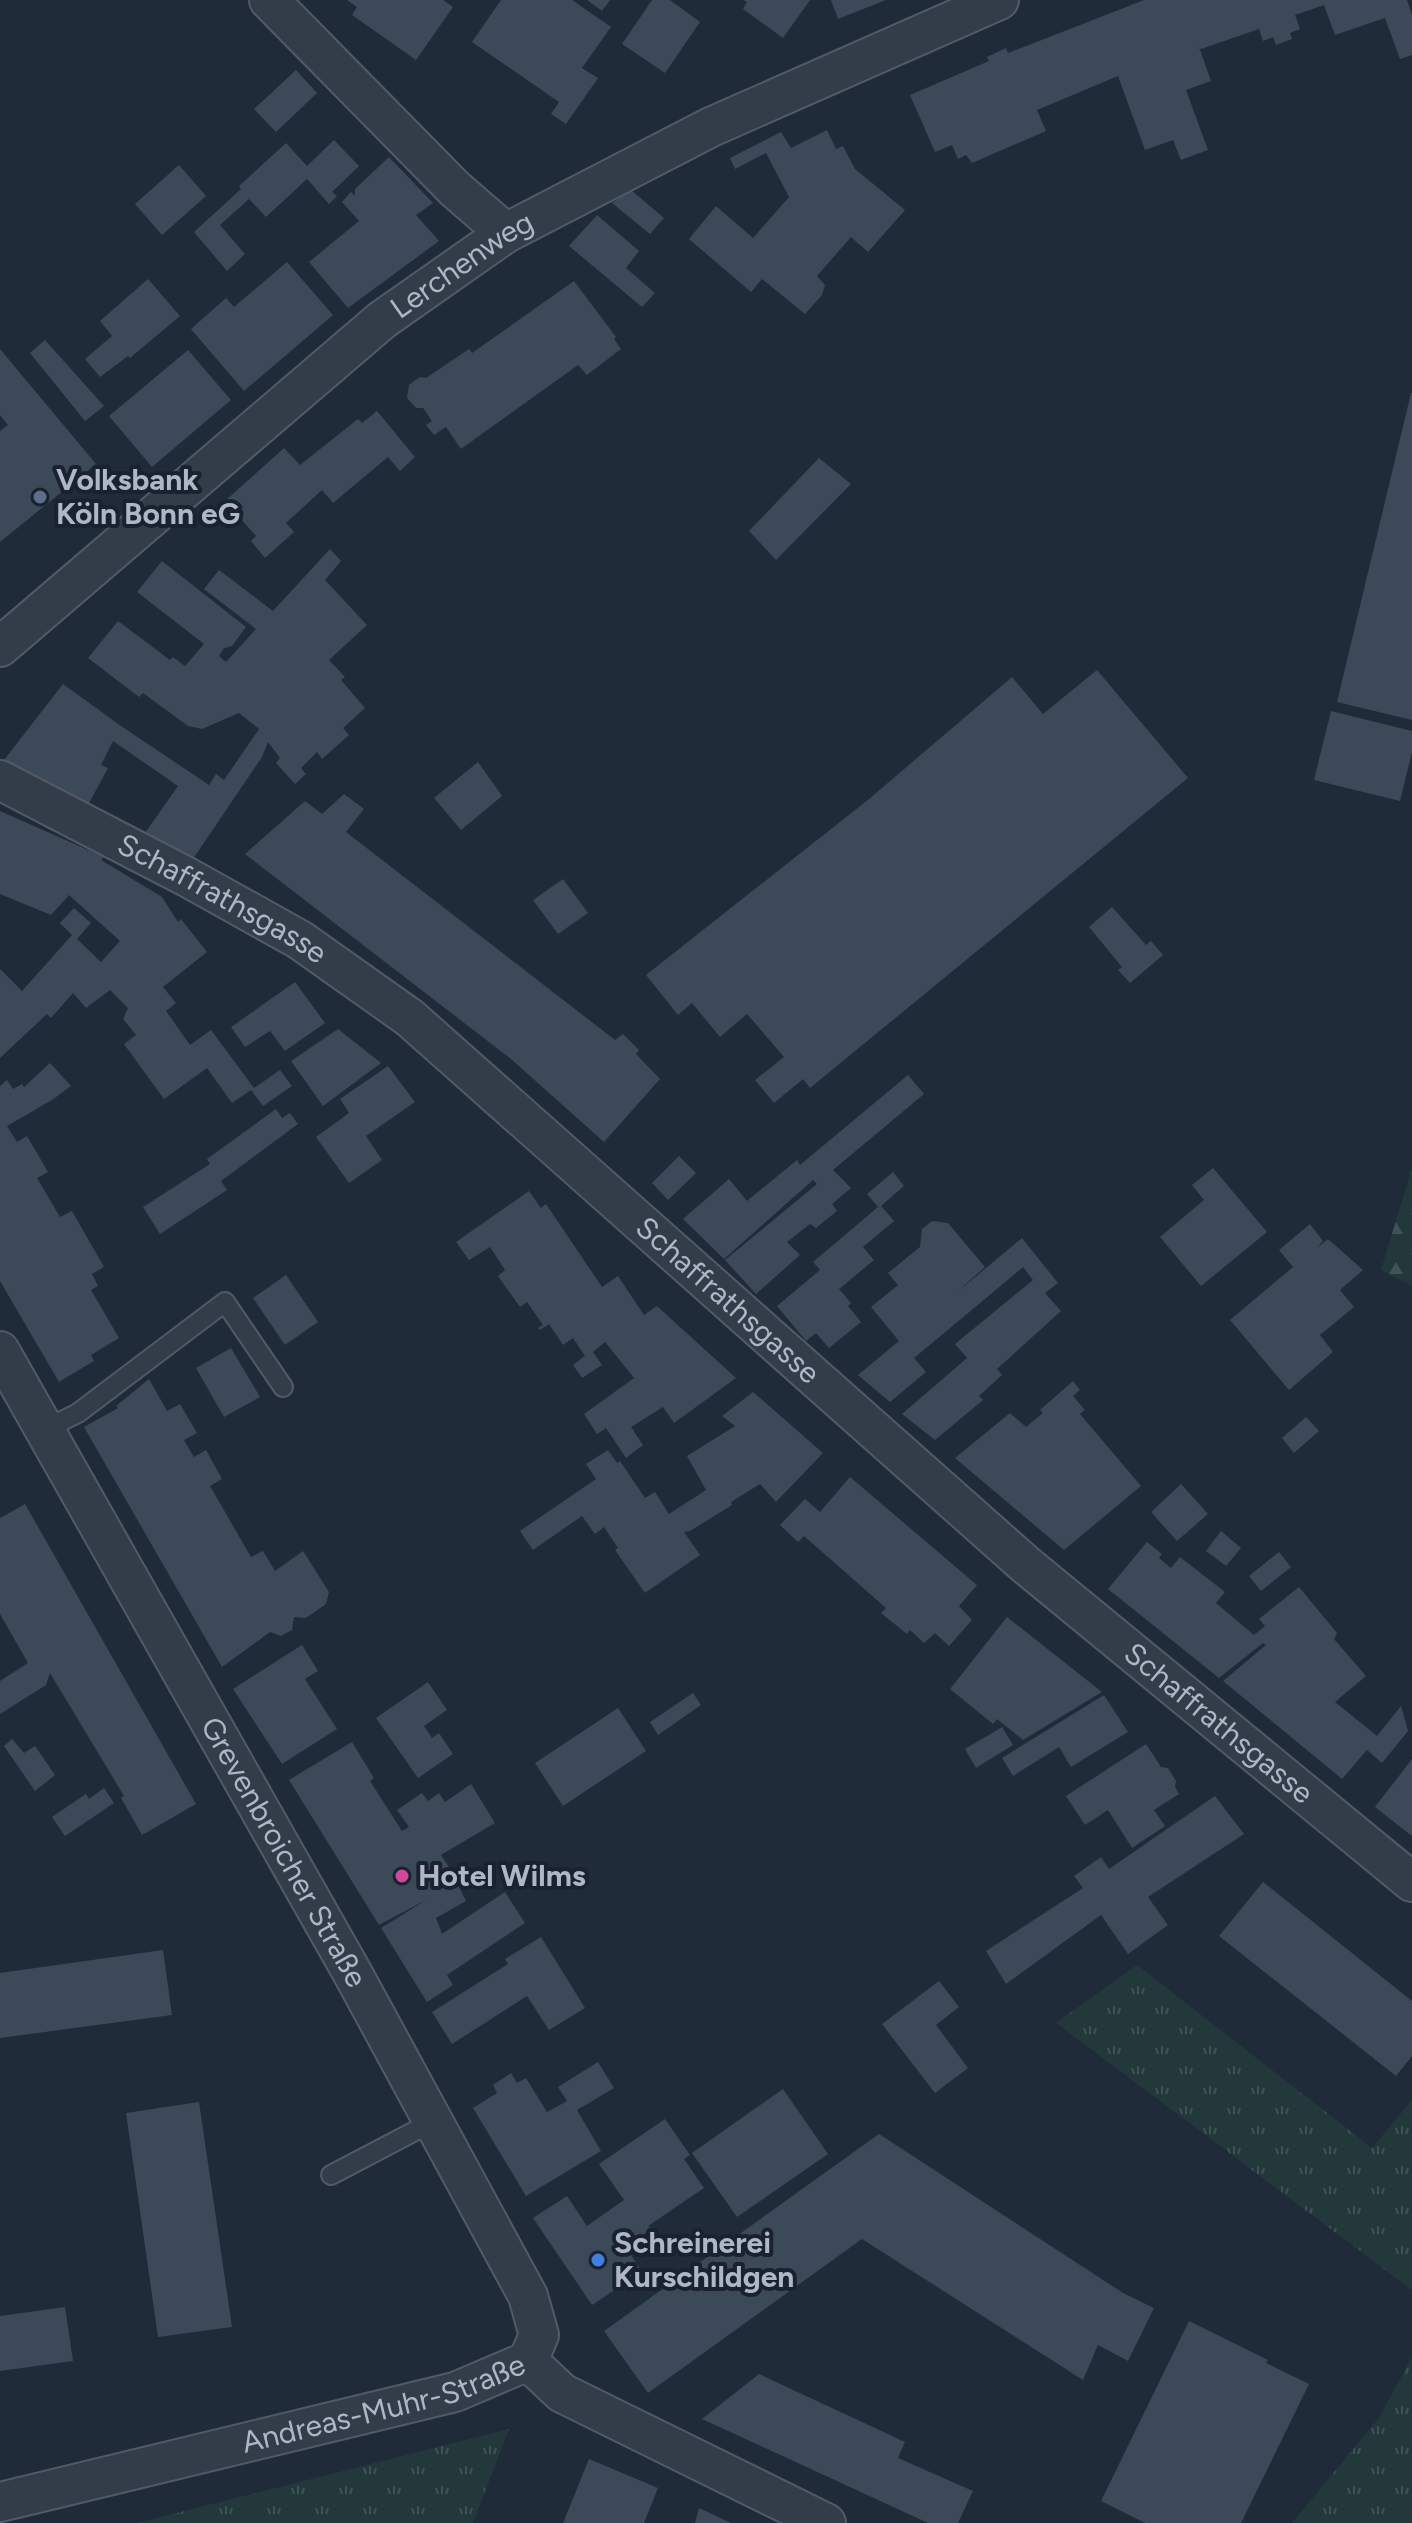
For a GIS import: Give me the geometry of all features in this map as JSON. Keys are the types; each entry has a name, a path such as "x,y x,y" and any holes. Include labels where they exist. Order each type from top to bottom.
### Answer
{"street":[{"path":"269,0 455,189 506,233"},
{"name":"Lerchenweg","path":"0,647 382,320 506,233 711,127 999,0"},
{"name":"Schaffrathsgasse","path":"0,780 187,877 300,940 410,1018 1026,1565 1412,1882"},
{"name":"Grevenbroicher Straße","path":"0,1351 434,2121 528,2296 539,2335 528,2361"},
{"name":"Andreas-Muhr-Straße","path":"0,2502 455,2392 528,2361 562,2393 826,2523"}],"lane":[{"path":"44,1430 78,1413 225,1302 283,1387"},
{"path":"331,2175 434,2121"}],"green space":[{"path":"1412,1168 1412,1286 1381,1270"},
{"path":"1137,1965 1372,2148 1412,2100 1412,2290 1056,2023"},
{"path":"1412,2357 1412,2523 1292,2523 1379,2418"},
{"path":"509,2429 473,2523 137,2523"}],"building":[{"path":"347,0 443,0 453,7 416,60 352,15 357,7"},
{"path":"501,0 572,0 611,27 582,68 598,78 566,124 551,114 559,102 472,42"},
{"path":"587,0 610,0 602,11"},
{"path":"652,0 670,0 700,22 665,73 622,44"},
{"path":"743,0 810,0 783,38 743,9 747,2"},
{"path":"831,0 886,0 838,19"},
{"path":"1144,0 1407,0 1412,15 1412,55 1400,59 1385,18 1335,35 1324,5 1295,15 1300,29 1290,33 1292,39 1276,45 1273,37 1263,41 1259,29 1201,49 1199,47 1211,81 1186,90 1208,150 1181,160 1173,140 1145,150 1118,76 1037,110 1046,131 972,163 966,155 958,159 952,145 935,152 910,95 989,61 987,57 1006,48 1008,53"},
{"path":"296,70 317,93 276,132 254,109"},
{"path":"827,130 836,149 843,146 855,169 905,210 868,252 851,237 817,276 825,285 822,295 805,314 762,279 751,292 689,239 716,206 753,238 789,197 766,153 735,169 730,158 781,132 791,148"},
{"path":"334,140 359,166 332,192 337,196 329,204 307,179 266,217 249,199 220,225 245,254 227,271 194,232 286,143 307,166"},
{"path":"389,157 433,203 416,215 439,241 348,308 309,262 359,221 342,202 351,192 355,196 355,189"},
{"path":"179,165 206,196 162,235 135,204"},
{"path":"631,190 664,218 650,234 612,203"},
{"path":"597,215 639,251 626,268 655,293 642,307 569,246"},
{"path":"287,262 333,315 244,391 191,329 226,298 234,307"},
{"path":"148,279 180,316 130,358 128,356 100,377 85,359 112,336 100,321"},
{"path":"574,281 616,337 614,339 621,349 587,375 578,365 461,449 446,427 434,435 426,425 432,421 423,408 416,408 407,398 409,385 420,377 426,378 469,349 472,353"},
{"path":"45,340 104,406 85,421 30,353"},
{"path":"0,349 96,464 0,542 0,431 8,425 0,415"},
{"path":"188,350 231,400 152,467 109,416"},
{"path":"1412,393 1412,720 1337,702"},
{"path":"377,411 415,457 400,471 388,457 333,503 322,490 286,523 294,532 265,558 251,541 256,536 225,501 284,448 300,465 358,419 362,423"},
{"path":"819,458 851,484 776,560 749,531"},
{"path":"330,549 341,561 325,580 367,625 329,660 345,677 341,680 365,708 343,728 349,735 322,759 317,752 301,768 306,774 295,784 276,763 280,758 268,742 262,757 193,859 145,833 178,786 113,741 101,765 108,768 87,807 46,790 4,760 63,684 209,785 216,774 224,780 259,729 239,713 202,729 188,726 143,693 139,697 88,658 118,621 170,660 173,657 185,666 204,644 137,592 162,561 246,627 232,646 224,648 219,656 226,662 256,629 204,589 219,570 273,611"},
{"path":"1097,670 1188,778 810,1088 803,1079 774,1103 755,1080 784,1057 747,1014 720,1037 692,1003 678,1015 646,975 869,799 1012,677 1043,714"},
{"path":"1331,711 1412,731 1412,752 1400,801 1314,780"},
{"path":"478,762 502,796 461,830 434,798"},
{"path":"344,794 364,809 346,832 615,1040 623,1034 639,1050 636,1054 660,1079 604,1142 511,1059 245,854 305,801 322,814"},
{"path":"0,811 104,857 101,860 162,897 178,922 181,919 207,952 163,987 176,1003 166,1011 190,1045 211,1030 254,1088 280,1070 292,1086 263,1106 251,1090 232,1103 207,1068 164,1099 124,1044 136,1035 123,1019 128,1008 110,990 86,1008 73,993 51,1018 47,1014 0,1058 0,969 22,991 72,935 60,923 74,908 91,923 77,939 101,962 120,941 69,895 51,915 0,894"},
{"path":"563,879 588,913 558,934 533,900"},
{"path":"1112,907 1146,945 1151,941 1163,955 1130,983 1118,970 1122,967 1089,927"},
{"path":"295,982 325,1023 285,1051 270,1031 245,1047 231,1027"},
{"path":"338,1029 381,1063 323,1106 291,1061"},
{"path":"50,1063 71,1086 7,1126 17,1142 27,1136 48,1172 37,1178 60,1217 72,1211 104,1267 92,1274 98,1286 91,1290 119,1338 91,1355 94,1361 59,1382 0,1281 0,1086 7,1080 13,1089 22,1084 24,1087"},
{"path":"388,1066 415,1102 366,1136 382,1160 349,1183 316,1137 349,1113 340,1099"},
{"path":"908,1075 924,1094 833,1170 851,1188 832,1204 837,1211 816,1228 810,1224 787,1242 800,1255 756,1294 725,1260 817,1184 813,1180 724,1259 683,1219 729,1179 747,1201 797,1160 800,1165"},
{"path":"276,1109 282,1118 290,1113 298,1124 221,1181 227,1190 160,1234 143,1207 210,1164 207,1159"},
{"path":"679,1156 696,1173 668,1200 652,1183"},
{"path":"1213,1168 1267,1232 1201,1286 1160,1237 1204,1200 1192,1185"},
{"path":"893,1172 904,1186 881,1206 894,1221 863,1247 874,1260 839,1289 861,1322 829,1348 816,1333 806,1341 777,1306 820,1270 813,1262 878,1207 867,1194"},
{"path":"529,1191 541,1208 546,1204 602,1287 618,1276 644,1315 657,1306 736,1378 674,1423 663,1407 631,1427 643,1445 626,1458 606,1428 597,1434 584,1414 634,1378 605,1342 593,1352 602,1365 582,1378 573,1365 585,1356 573,1338 563,1345 549,1324 540,1330 538,1328 543,1325 527,1302 520,1307 498,1276 505,1270 490,1247 469,1260 456,1242"},
{"path":"932,1221 948,1223 985,1267 956,1293 1022,1238 1058,1283 1045,1293 1061,1311 997,1369 1002,1375 979,1396 983,1400 935,1440 902,1414 967,1358 955,1344 1033,1280 1023,1267 914,1358 926,1372 890,1402 858,1375 899,1341 871,1307 898,1285 888,1273 920,1247 922,1229"},
{"path":"1310,1224 1323,1241 1317,1248 1328,1239 1363,1270 1340,1290 1354,1307 1320,1335 1333,1352 1289,1390 1230,1320 1293,1267 1279,1250"},
{"path":"286,1275 318,1322 285,1345 253,1298"},
{"path":"231,1348 260,1397 224,1417 196,1368"},
{"path":"149,1379 167,1411 180,1404 197,1433 184,1440 194,1457 206,1450 222,1479 210,1486 251,1557 263,1551 275,1571 303,1551 329,1592 326,1604 306,1618 294,1617 292,1630 281,1636 270,1632 222,1667 84,1427 118,1408 116,1406"},
{"path":"1073,1381 1080,1390 1073,1396 1085,1410 1080,1414 1141,1486 1064,1550 955,1458 1010,1413 1026,1427"},
{"path":"753,1392 823,1453 776,1502 760,1484 731,1502 732,1505 684,1532 700,1555 645,1593 615,1550 618,1548 604,1527 595,1534 582,1516 533,1550 520,1531 596,1479 586,1464 608,1450 617,1463 620,1461 645,1498 655,1492 669,1514 706,1490 687,1456 735,1426 722,1416"},
{"path":"1306,1417 1319,1431 1294,1453 1282,1438"},
{"path":"850,1477 977,1585 959,1606 972,1620 949,1646 935,1633 924,1643 910,1630 907,1634 881,1613 886,1608 804,1536 798,1542 780,1525 805,1499 820,1512"},
{"path":"1181,1484 1208,1514 1177,1541 1151,1512"},
{"path":"25,1504 196,1804 142,1835 121,1798 124,1796 50,1673 46,1685 0,1714 0,1681 28,1663 0,1614 0,1518"},
{"path":"1221,1531 1241,1548 1226,1566 1206,1551"},
{"path":"1147,1542 1162,1554 1159,1558 1171,1568 1180,1557 1225,1592 1216,1603 1254,1635 1265,1626 1259,1619 1299,1587 1337,1633 1334,1639 1366,1676 1335,1702 1377,1736 1401,1706 1408,1731 1382,1763 1367,1750 1342,1779 1223,1681 1266,1645 1263,1643 1219,1678 1108,1589"},
{"path":"1279,1552 1291,1567 1261,1591 1249,1576"},
{"path":"1007,1617 1102,1692 1023,1740 997,1719 993,1724 950,1689"},
{"path":"302,1645 318,1671 305,1679 337,1729 282,1764 233,1689"},
{"path":"428,1682 447,1710 424,1726 432,1738 439,1733 453,1754 418,1778 376,1718"},
{"path":"693,1693 701,1705 658,1735 650,1722"},
{"path":"1104,1695 1128,1732 1071,1767 1059,1747 1013,1776 1002,1758"},
{"path":"618,1708 646,1751 563,1806 535,1763"},
{"path":"1002,1727 1013,1745 976,1768 965,1749"},
{"path":"12,1739 24,1753 35,1746 55,1775 35,1791 4,1746"},
{"path":"352,1742 374,1778 370,1781 402,1831 409,1827 397,1810 422,1793 428,1801 439,1793 445,1802 471,1784 495,1823 441,1855 459,1882 466,1901 436,1918 442,1934 505,1892 525,1923 447,1975 453,1985 427,2002 381,1928 426,1900 379,1925 289,1780"},
{"path":"1146,1744 1161,1767 1168,1768 1179,1794 1154,1810 1165,1826 1132,1848 1108,1810 1085,1825 1066,1796"},
{"path":"1412,1759 1412,1836 1375,1807"},
{"path":"104,1788 114,1803 65,1836 52,1817 86,1794 89,1799"},
{"path":"1215,1796 1244,1834 1148,1897 1168,1925 1128,1954 1101,1915 1006,1984 986,1951 1083,1888 1074,1876 1101,1857 1109,1869"},
{"path":"1263,1882 1412,2001 1412,2056 1396,2076 1219,1936"},
{"path":"541,1937 585,2008 549,2030 527,1996 452,2044 432,2012 508,1964 505,1959"},
{"path":"163,1950 172,2015 0,2038 0,1973"},
{"path":"939,1981 959,2007 936,2025 968,2068 935,2093 882,2024"},
{"path":"598,2062 614,2088 577,2110 601,2151 526,2196 473,2108 497,2093 493,2085 511,2073 517,2083 526,2078 547,2112 567,2101 558,2087"},
{"path":"783,2089 828,2154 737,2217 692,2153"},
{"path":"199,2102 232,2327 158,2337 126,2113"},
{"path":"665,2119 690,2155 684,2159 704,2188 648,2226 651,2229 626,2247 642,2272 592,2305 533,2218 567,2196 587,2226 624,2200 599,2164"},
{"path":"879,2134 1123,2293 1154,2308 1128,2361 1098,2345 1083,2380 862,2239 648,2393 604,2331"},
{"path":"65,2307 73,2361 0,2371 0,2316"},
{"path":"1189,2321 1309,2384 1241,2523 1145,2523 1101,2501"},
{"path":"759,2374 905,2442 898,2458 973,2491 958,2523 928,2523 702,2419"},
{"path":"589,2459 658,2488 644,2523 563,2523"},
{"path":"699,2508 731,2523 695,2523"}],"place":[{"name":"Volksbank Köln Bonn eG","path":"40,497"},
{"name":"Hotel Wilms","path":"402,1876"},
{"name":"Schreinerei Kurschildgen","path":"598,2260"}]}
